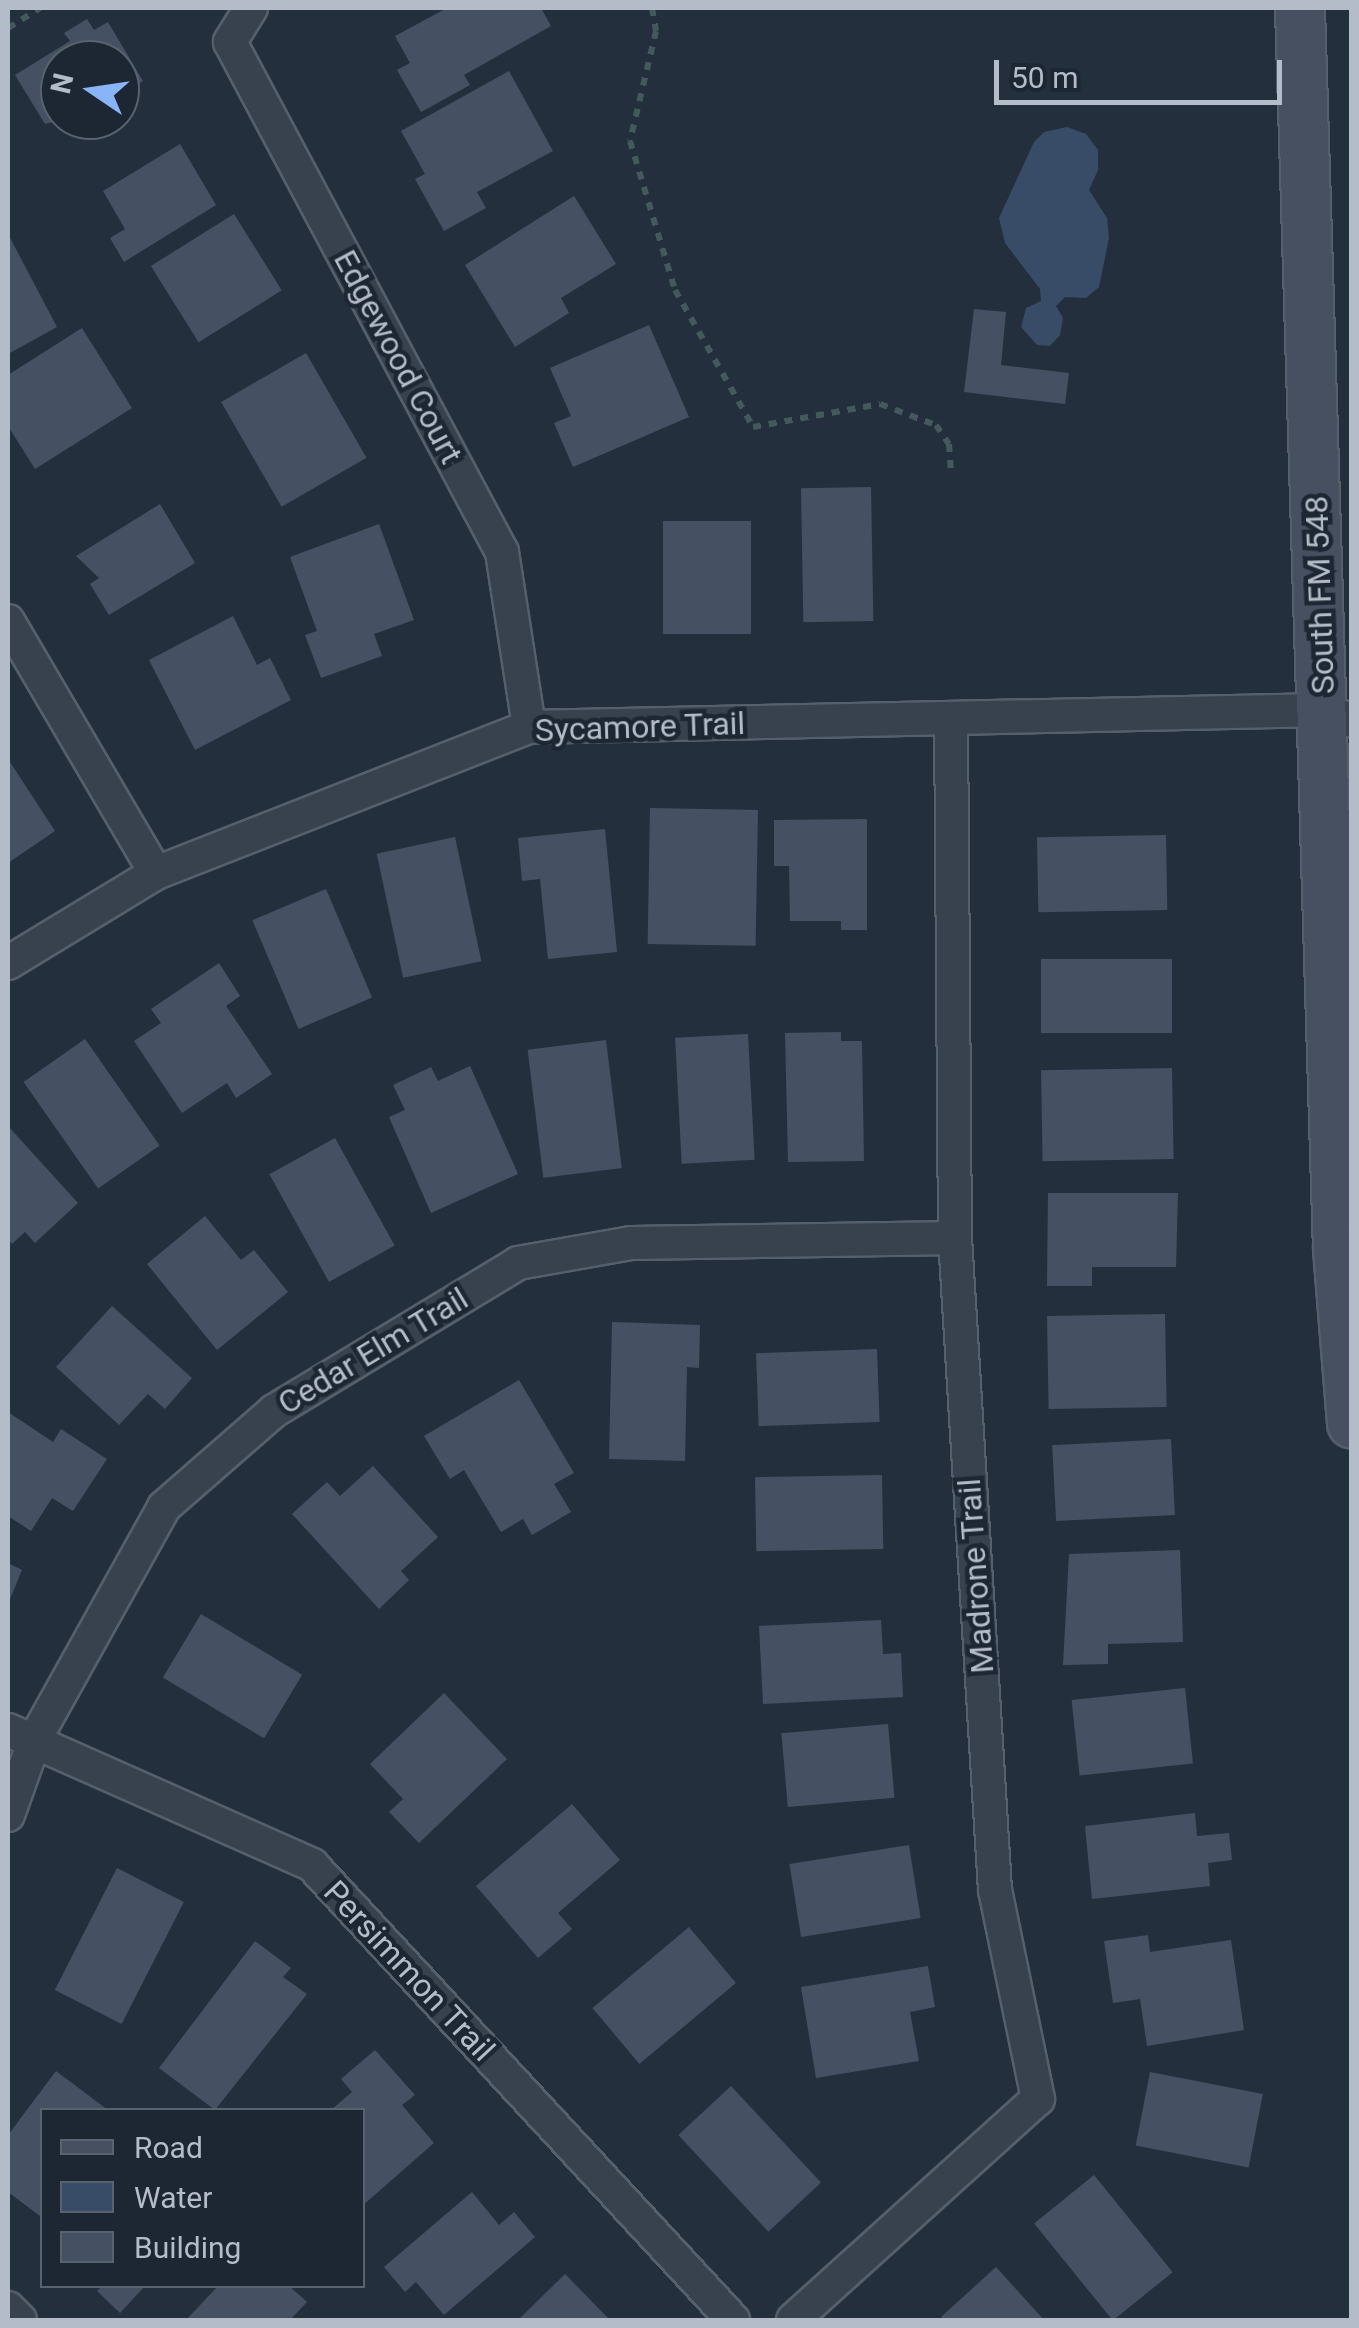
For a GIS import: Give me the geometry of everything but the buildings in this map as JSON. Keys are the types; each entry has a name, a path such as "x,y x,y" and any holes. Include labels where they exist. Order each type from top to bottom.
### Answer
{"main road":[{"name":"South FM 548","path":"1300,8 1342,707 1338,1250 1352,1423"}],"street":[{"name":"Edgewood Court","path":"251,8 230,42 502,552 529,727"},
{"path":"8,622 156,873"},
{"name":"Sycamore Trail","path":"8,963 156,873 529,727 1342,707"},
{"name":"Madrone Trail","path":"792,2320 1038,2099 996,1890 955,1238 952,718"},
{"name":"Cedar Elm Trail","path":"8,1815 21,1735 164,1506 274,1411 518,1262 632,1243 955,1238"},
{"name":"Persimmon Trail","path":"21,1735 312,1865 733,2320"},
{"path":"8,2308 20,2320"}],"path":[{"path":"8,28 40,8"},
{"path":"652,8 656,31 630,141 675,290 753,427 880,404 936,425 949,444 951,472"}],"water":[{"path":"1067,127 1086,134 1098,150 1098,170 1089,190 1107,218 1109,238 1099,287 1086,298 1065,297 1056,306 1063,318 1060,335 1050,346 1037,345 1021,327 1026,308 1041,301 1040,289 1005,243 999,218 1034,142 1044,132"}]}
